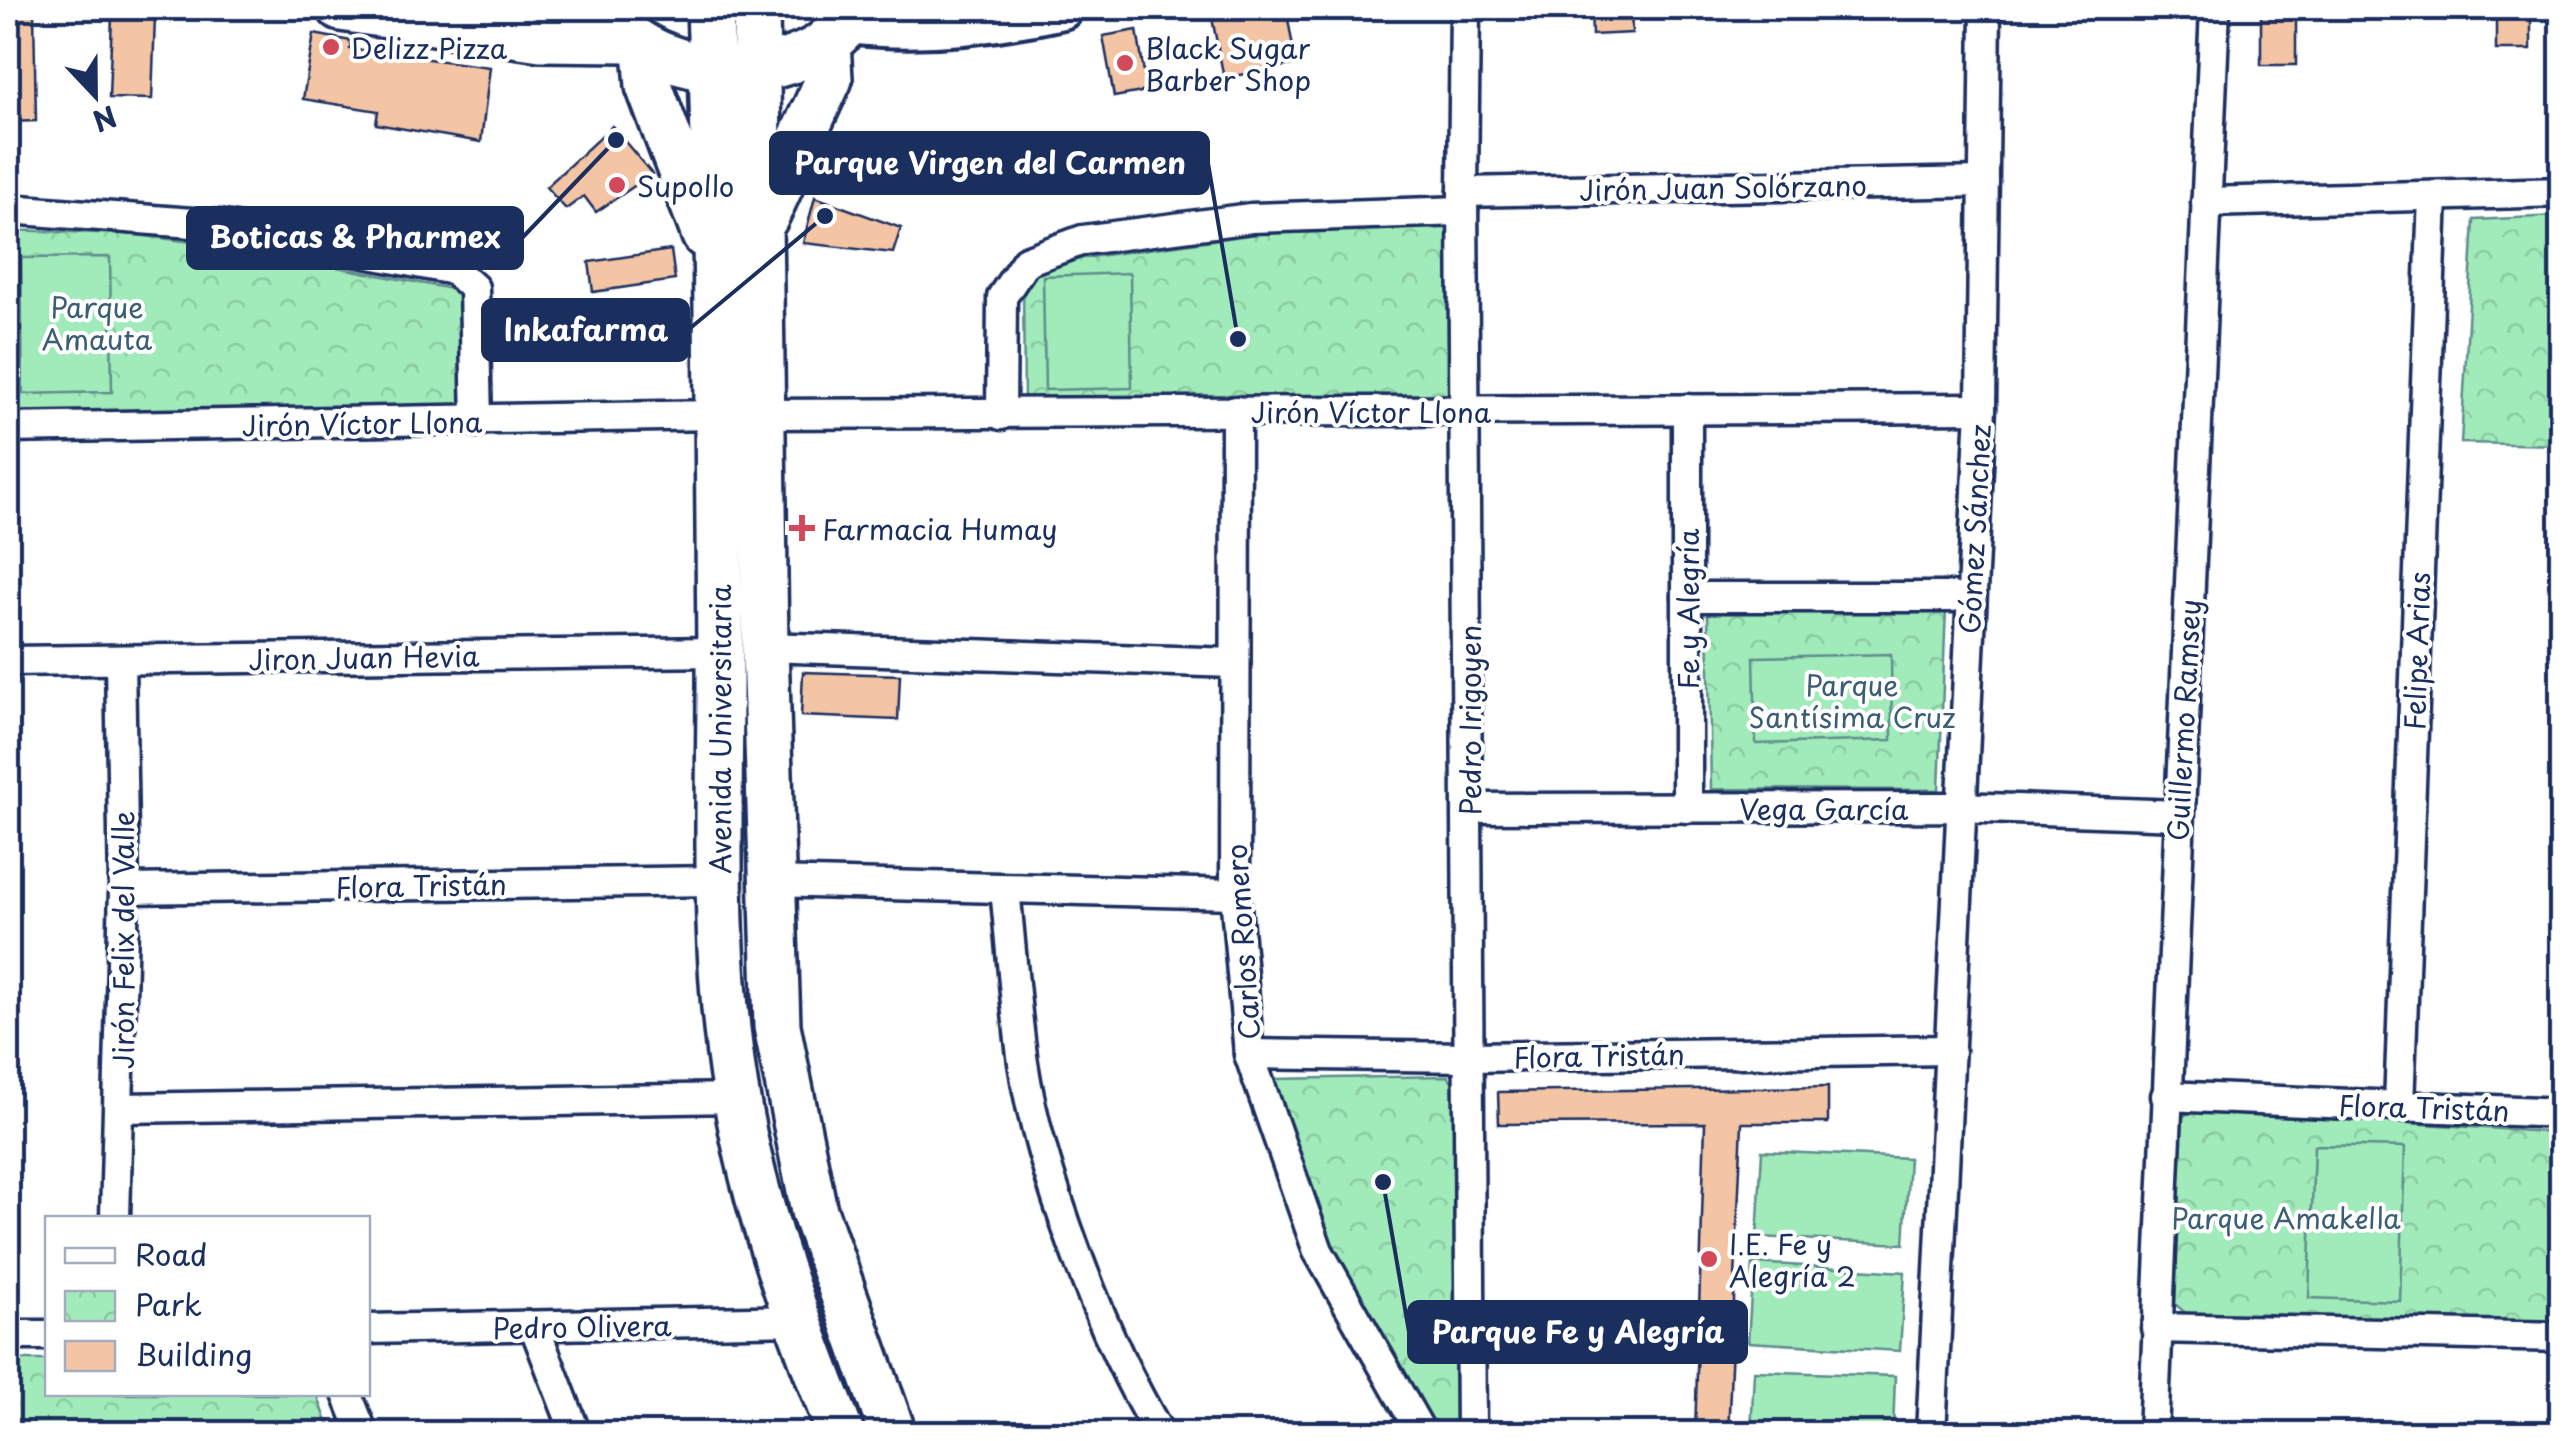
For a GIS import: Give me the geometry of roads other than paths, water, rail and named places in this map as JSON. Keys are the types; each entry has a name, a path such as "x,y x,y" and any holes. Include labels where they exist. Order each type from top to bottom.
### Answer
{"main road":[{"path":"341,8 541,38 626,32 679,65 712,70 758,66 845,24 934,25 1062,8"},
{"name":"Avenida Universitaria","path":"710,8 717,264 719,881 726,1027 736,1098 766,1222 796,1320 841,1434"},
{"name":"Avenida Universitaria","path":"756,8 765,646 777,1026 814,1210 893,1434"},
{"path":"760,229 829,79 845,24"},
{"path":"626,32 717,264"}],"street":[{"name":"Pedro Irigoyen","path":"1465,8 1472,1434"},
{"name":"Gómez Sánchez","path":"1931,1434 1981,408 1986,8"},
{"name":"Guillermo Ramsey","path":"2153,1434 2215,8"},
{"name":"Jirón Juan Solórzano","path":"1001,415 1002,298 1026,261 1083,240 1251,218 1463,202 1984,182"},
{"path":"2206,202 2562,192"},
{"name":"Felipe Arias","path":"2399,1106 2433,196"},
{"path":"8,209 219,225 454,270 474,288 477,422"},
{"name":"Jirón Víctor Llona","path":"761,414 1981,408"},
{"name":"Fe y Alegría","path":"1687,410 1687,808"},
{"name":"Carlos Romero","path":"1236,411 1235,894 1249,1054 1318,1251 1422,1434"},
{"name":"Jirón Víctor Llona","path":"8,428 716,415"},
{"path":"1687,597 1952,597"},
{"path":"765,646 1234,663"},
{"name":"Jiron Juan Hevia","path":"8,661 720,652"},
{"name":"Jirón Felix del Valle","path":"115,1216 124,889 120,661"},
{"name":"Vega García","path":"1469,808 1959,807 2179,815"},
{"name":"Flora Tristán","path":"124,889 719,881"},
{"path":"772,882 1235,894"},
{"path":"1005,889 1024,1066 1045,1150 1084,1274 1160,1434"},
{"name":"Flora Tristán","path":"1249,1054 1470,1056 1950,1050"},
{"name":"Flora Tristán","path":"2166,1096 2562,1112"},
{"path":"121,1108 736,1098"},
{"name":"Pedro Olivera","path":"370,1329 796,1320"},
{"path":"535,1328 576,1434"},
{"path":"2156,1328 2562,1338"},
{"path":"8,1335 45,1335"},
{"path":"348,1396 363,1434"}],"place":[{"name":"Delizz Pizza","path":"331,47"},
{"name":"Black Sugar Barber Shop","path":"1125,63"},
{"name":"Boticas & Pharmex","path":"616,140"},
{"name":"Supollo","path":"617,185"},
{"name":"Inkafarma","path":"825,216"},
{"name":"Parque Virgen del Carmen","path":"1238,339"},
{"name":"Farmacia Humay","path":"802,528"},
{"name":"Parque Fe y Alegría","path":"1383,1182"},
{"name":"I.E. Fe y Alegría 2","path":"1709,1259"}],"park label":[{"name":"Parque Amauta","path":"97,322"},
{"name":"Parque Santísima Cruz","path":"1852,700"},
{"name":"Parque Amakella","path":"2286,1217"}]}
